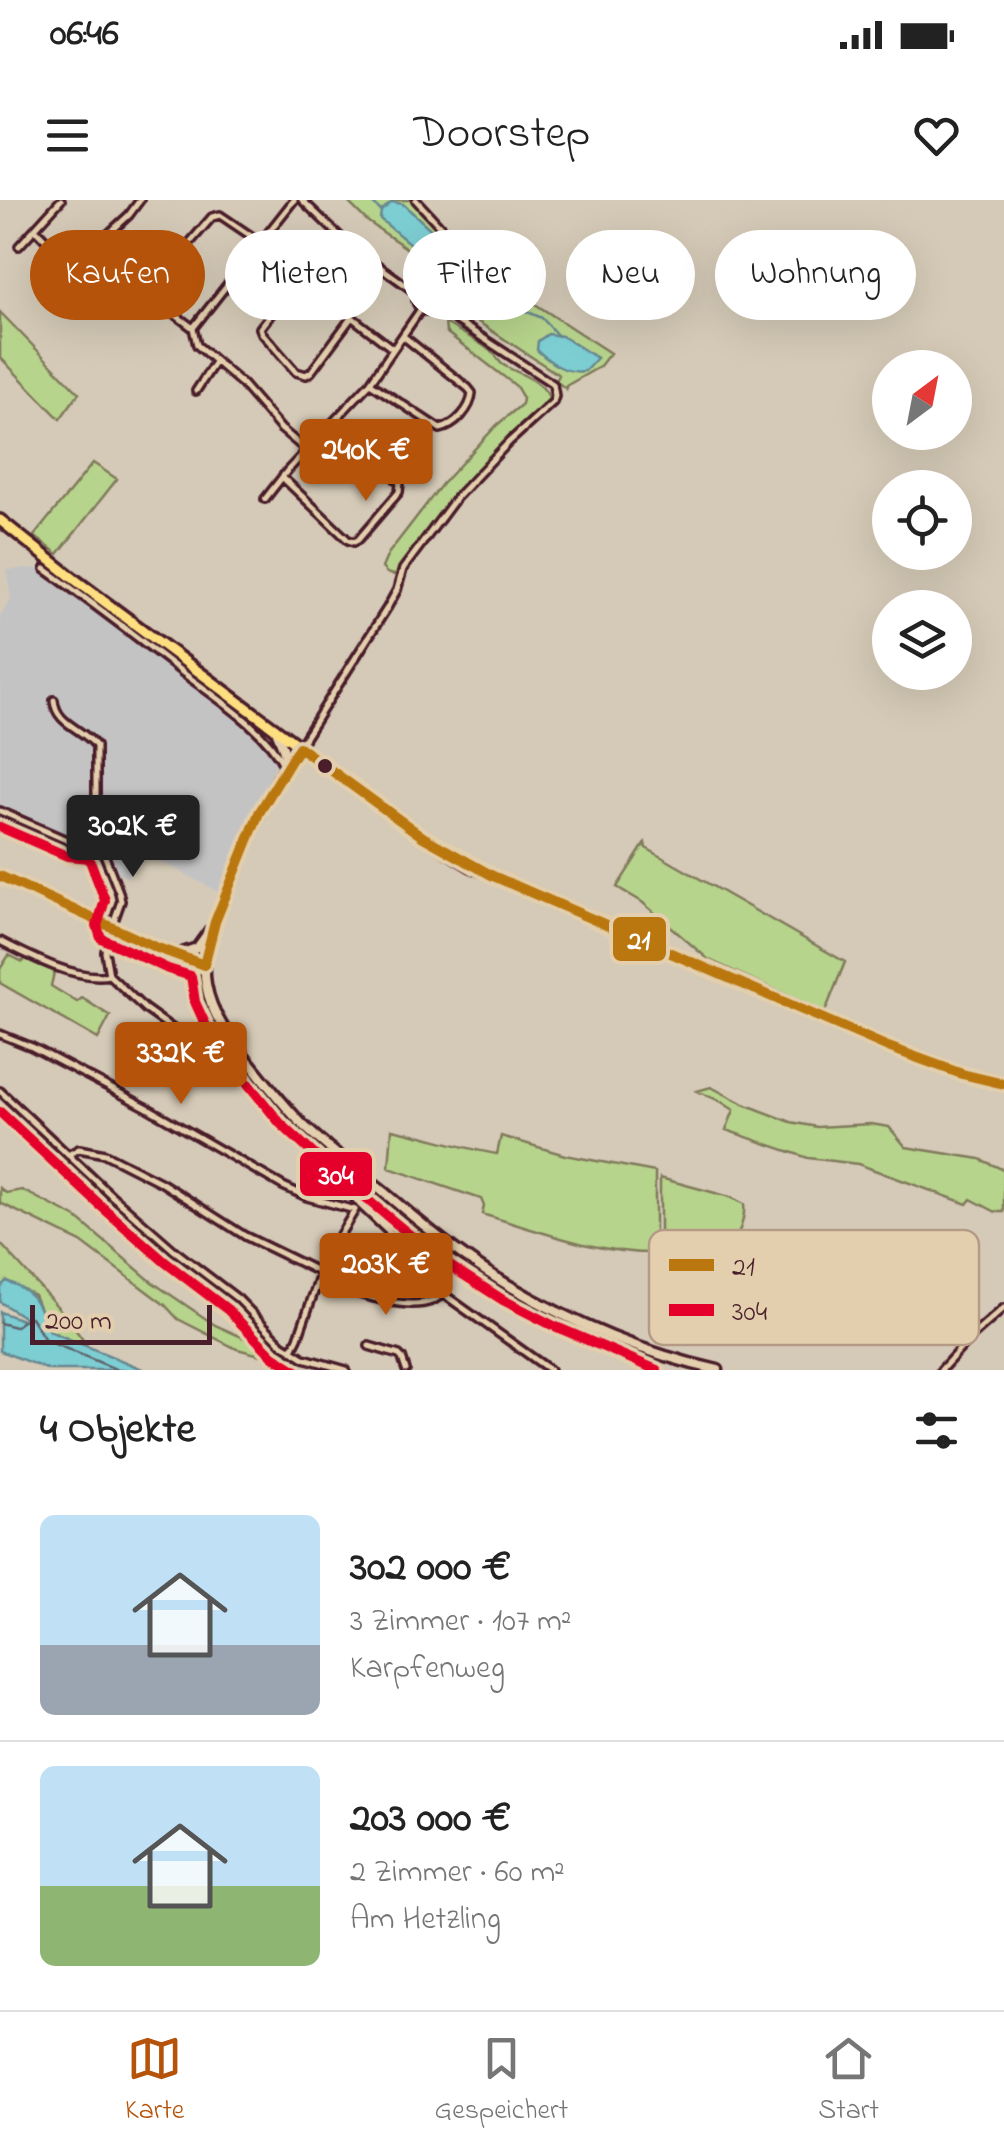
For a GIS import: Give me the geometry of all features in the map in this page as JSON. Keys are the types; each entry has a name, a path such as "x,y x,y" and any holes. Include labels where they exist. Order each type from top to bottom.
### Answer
{"main road":[{"path":"0,520 299,747 424,837 482,871 888,1047 962,1074 1004,1084"},
{"path":"275,728 286,766"},
{"path":"299,747 259,813 215,922 204,965 209,997 221,1024 291,1112 332,1151 449,1246 511,1287 556,1310 659,1355 718,1370"},
{"path":"0,876 204,965"},
{"path":"174,955 196,948 215,922"}],"street":[{"path":"35,230 60,200"},
{"path":"113,230 140,200"},
{"path":"270,230 294,200"},
{"path":"302,200 348,244 403,283"},
{"path":"416,200 444,230"},
{"path":"193,328 153,298 153,285 215,216 225,217 243,230"},
{"path":"19,246 30,235"},
{"path":"225,287 193,328 197,344 306,450"},
{"path":"266,320 260,328 262,333 296,372 306,376 350,320"},
{"path":"354,320 393,349"},
{"path":"265,499 370,383 414,320"},
{"path":"299,747 387,608 404,568 456,498 553,402 553,384 455,320"},
{"path":"370,383 440,429 449,427 468,407 472,394 468,388 403,336"},
{"path":"196,391 215,362"},
{"path":"282,477 348,540 358,540 399,492 400,483 336,419"},
{"path":"45,569 264,737 286,766"},
{"path":"54,700 58,716 91,738 96,746 96,844"},
{"path":"0,811 71,842 96,844 102,849 119,892 119,910 105,952 109,975 146,1010 247,1080 284,1126 326,1163 358,1207 396,1238 442,1293 550,1370"},
{"path":"0,941 60,967 96,977 109,975"},
{"path":"0,1034 143,1105 283,1186 307,1197 358,1207"},
{"path":"0,1091 156,1235 238,1299 291,1351 346,1370"},
{"path":"68,1156 79,1149 105,1154 348,1292 426,1304 436,1301 442,1293"},
{"path":"291,1351 333,1244 358,1207"},
{"path":"979,1331 1004,1308"},
{"path":"942,1370 963,1345"},
{"path":"369,1346 398,1355 406,1370"}],"shaded area":[{"path":"45,569 138,638 264,737 279,757 220,893 140,850 127,878 109,868 96,844 56,836 0,811 0,616 11,598 6,570"}],"green space":[{"path":"346,200 412,200 441,230 403,230 403,246 367,221"},
{"path":"546,311 610,353 599,367 566,389 556,381 559,375 475,320 546,320"},
{"path":"0,312 79,393 60,419 0,357"},
{"path":"445,323 482,345 502,364 536,382 550,401 463,486 399,574 391,575 382,568 388,554 442,484 522,404 516,386 446,332"},
{"path":"93,463 117,479 58,554 34,536"},
{"path":"645,843 646,848 845,962 825,1012 709,960 642,902 617,887"},
{"path":"9,955 55,968 51,986 77,1002 82,998 110,1016 98,1039 0,983 0,969"},
{"path":"711,1087 791,1122 817,1127 889,1127 906,1147 980,1159 1004,1170 1004,1212 971,1199 967,1204 858,1164 808,1158 726,1130 734,1110 697,1091"},
{"path":"392,1129 497,1154 501,1136 565,1155 655,1172 655,1230 649,1230 649,1253 593,1246 482,1214 481,1199 389,1168"},
{"path":"660,1178 744,1204 739,1230 660,1230"},
{"path":"0,1188 6,1193 22,1190 77,1218 152,1282 215,1325 293,1356 287,1362 237,1349 178,1319 81,1242 0,1203"},
{"path":"0,1243 65,1315 88,1347 49,1331 34,1295 7,1281 0,1288"}],"water":[{"path":"392,202 403,204 432,230 403,230 403,238 380,219 381,211"},
{"path":"548,334 562,336 597,358 585,371 559,366 537,350 538,341"},
{"path":"6,1281 30,1294 49,1331 145,1370 49,1370 0,1351 0,1312 25,1321 0,1302 0,1288"}],"waterway":[{"path":"369,200 381,211"},
{"path":"544,320 558,336"}],"transit line":[{"name":"21","path":"299,747 423,837 493,876 888,1047 962,1074 1004,1084"},
{"name":"21","path":"0,876 155,947 204,965 215,922 259,813 299,747"},
{"name":"304","path":"0,827 67,856 89,858 105,900 97,926 101,938 191,976 195,1002 213,1041 280,1123 439,1259 503,1300 552,1325 657,1370"},
{"name":"304","path":"0,1112 165,1262 228,1310 273,1356 295,1370"}]}
